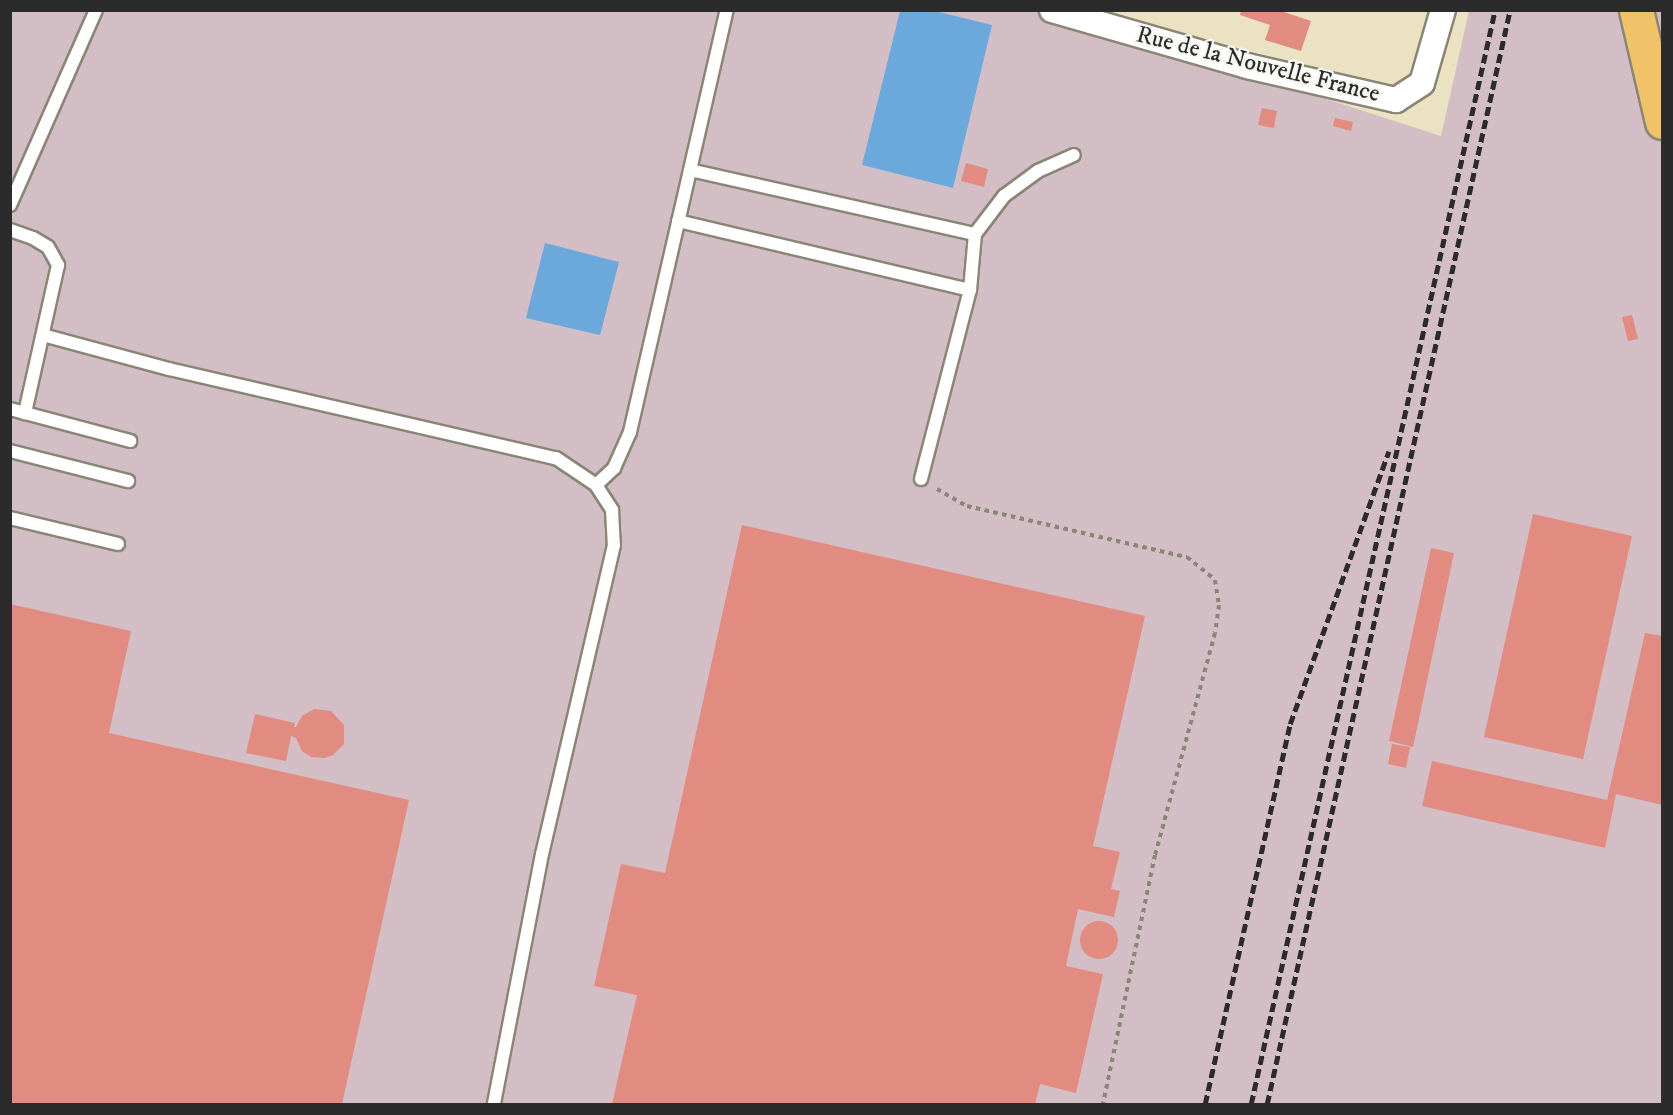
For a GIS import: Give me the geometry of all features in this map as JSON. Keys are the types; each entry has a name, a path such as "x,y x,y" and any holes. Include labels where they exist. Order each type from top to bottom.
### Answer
{"main road":[{"path":"1636,10 1662,122"}],"street":[{"name":"Rue de la Nouvelle France","path":"1052,10 1247,66 1396,100 1422,83 1443,10"}],"lane":[{"path":"10,205 96,10"},
{"path":"596,485 614,468 630,432 727,10"},
{"path":"921,479 970,290 975,234 1004,196 1038,171 1074,155"},
{"path":"690,170 975,234"},
{"path":"678,221 970,290"},
{"path":"10,230 33,238 48,247 58,265 25,413"},
{"path":"43,335 169,369 556,458 596,485 612,510 614,545 542,854 494,1104"},
{"path":"10,409 130,441"},
{"path":"10,451 128,481"},
{"path":"10,518 117,544"}],"path":[{"path":"921,479 967,506 1187,556 1215,580 1219,605 1215,633 1155,855 1102,1104"}],"shaded area":[{"path":"10,11 1052,11 1441,136 1469,11 1662,11 1662,1104 11,1104"}],"water":[{"path":"900,11 935,11 992,25 953,188 862,165"},
{"path":"545,243 619,262 600,335 526,318"}],"building":[{"path":"1241,10 1278,10 1311,21 1301,51 1265,40 1270,25 1240,15"},
{"path":"1262,108 1277,111 1274,128 1258,125"},
{"path":"1335,118 1353,122 1351,131 1333,126"},
{"path":"966,163 988,169 984,187 961,181"},
{"path":"1632,315 1638,339 1628,341 1622,317"},
{"path":"1533,514 1632,536 1583,759 1484,737"},
{"path":"742,525 1145,616 1093,846 1120,852 1111,889 1120,891 1114,917 1078,909 1066,966 1103,974 1076,1093 1040,1084 1035,1104 612,1104 637,995 594,986 621,864 665,873"},
{"path":"1431,548 1454,553 1413,747 1389,741"},
{"path":"10,604 131,631 109,733 409,800 342,1104 10,1104"},
{"path":"1645,633 1662,636 1662,805 1616,794 1605,848 1422,806 1432,761 1607,800"},
{"path":"314,709 331,711 344,725 344,744 333,755 325,758 311,757 302,751 296,738 291,736 286,761 246,753 255,714 295,723 294,727 296,727 302,716"},
{"path":"1392,744 1410,747 1406,768 1388,764"},
{"path":"1099,921 1112,927 1118,940 1112,953 1099,959 1086,953 1080,940 1086,927"}],"railway":[{"path":"1251,1104 1495,10"},
{"path":"1267,1104 1510,10"},
{"path":"1205,1104 1290,724 1389,451"}]}
